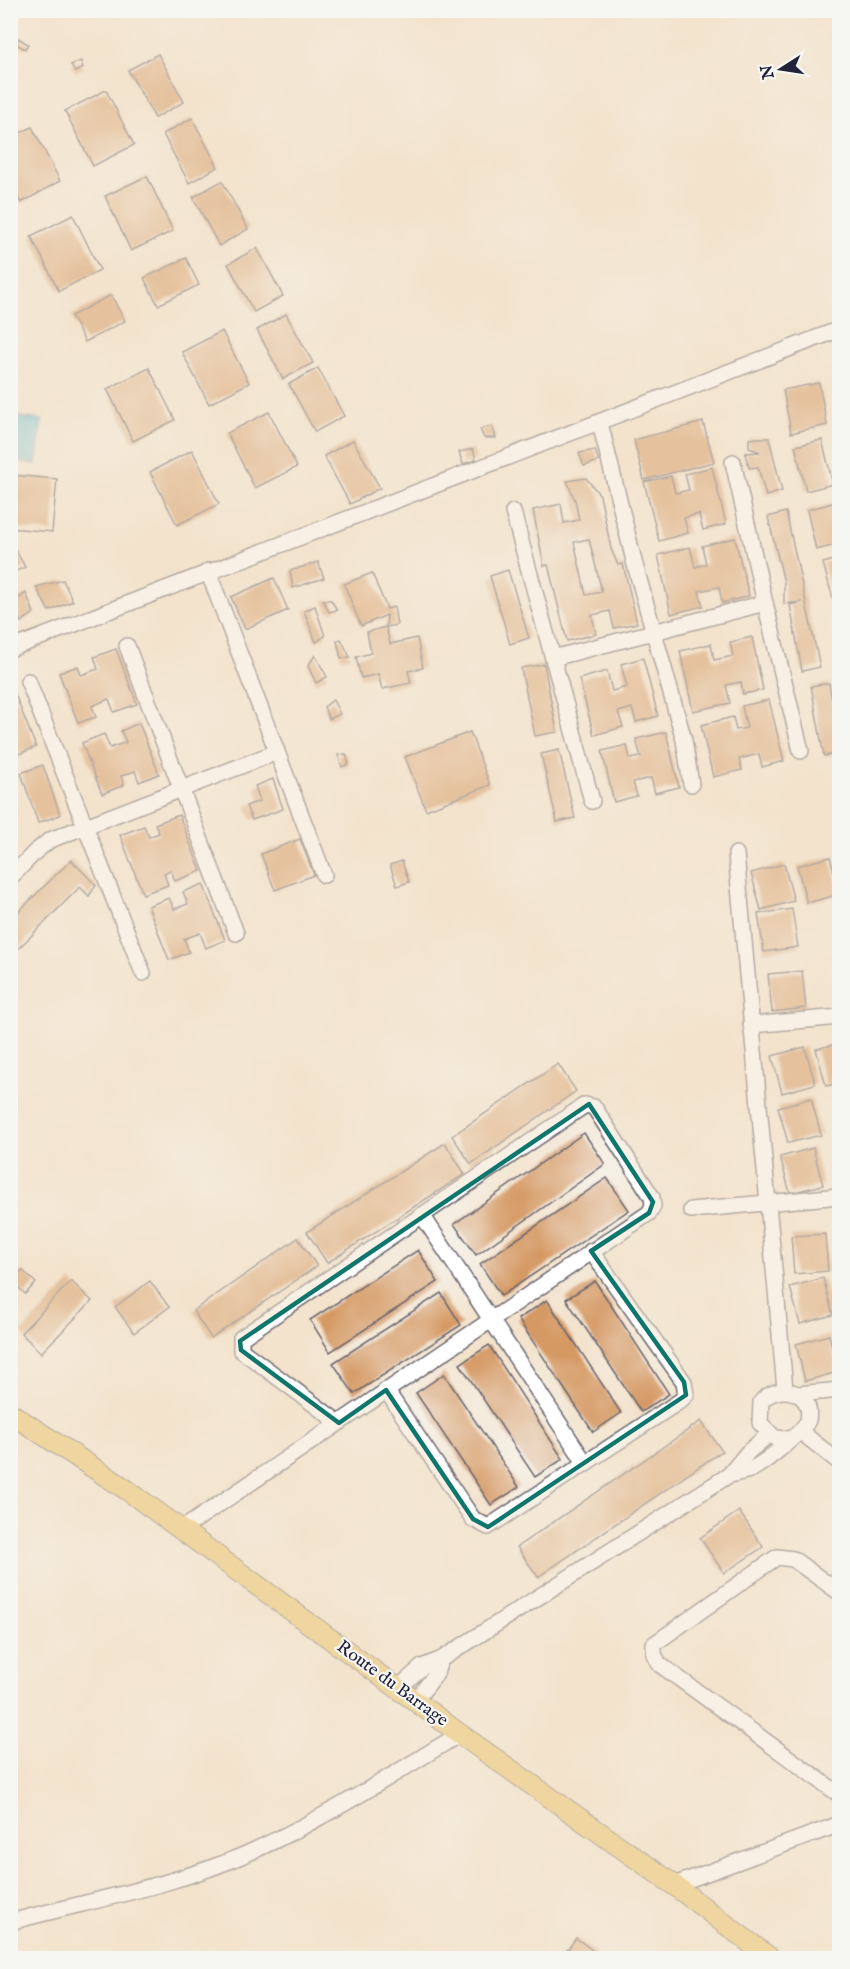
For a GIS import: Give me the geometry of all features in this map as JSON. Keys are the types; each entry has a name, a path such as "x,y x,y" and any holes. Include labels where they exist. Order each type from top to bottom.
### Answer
{"main road":[{"name":"Route du Barrage","path":"10,1413 127,1490 460,1734 674,1885 770,1959"}],"street":[{"path":"10,649 207,571 600,423 840,329"},
{"path":"600,423 653,631 684,740 691,784"},
{"path":"733,462 801,751"},
{"path":"513,512 592,801"},
{"path":"207,571 324,875"},
{"path":"553,658 765,603"},
{"path":"127,646 236,933"},
{"path":"28,681 143,973"},
{"path":"10,878 42,846 86,826 277,752"},
{"path":"729,1474 757,1466 795,1436 808,1413 807,1406 791,1392 768,1203 736,854"},
{"path":"751,1025 840,1017"},
{"path":"181,1530 649,1213 653,1202 596,1109 589,1104 244,1335 240,1341 241,1350 339,1422"},
{"path":"691,1210 840,1196"},
{"path":"422,1215 586,1464"},
{"path":"386,1390 473,1519 482,1526 493,1526 680,1401 687,1391 684,1382 591,1251"},
{"path":"769,1434 760,1423 759,1409 771,1392 840,1390"},
{"path":"398,1688 422,1666 440,1660 729,1474 748,1452 769,1434 795,1436 840,1463"},
{"path":"838,1791 659,1664 653,1649 654,1644 777,1557 793,1559 840,1593"},
{"path":"415,1701 440,1667 440,1660"},
{"path":"10,1922 183,1876 244,1855 353,1798 460,1734"},
{"path":"674,1885 840,1824"}],"highlighted area":[{"path":"589,1104 653,1202 649,1213 591,1251 684,1382 686,1395 488,1527 473,1519 386,1390 339,1423 241,1350 240,1341"}],"water":[{"path":"17,417 42,420 36,464 12,461"}],"building":[{"path":"18,38 28,44 25,49 16,44"},
{"path":"158,54 184,102 155,118 128,70"},
{"path":"81,61 83,68 75,72 71,65"},
{"path":"106,90 134,145 93,166 65,111"},
{"path":"192,118 218,167 189,183 163,134"},
{"path":"32,127 60,181 21,203 10,184 10,138"},
{"path":"147,176 173,231 131,251 105,196"},
{"path":"222,181 248,229 219,246 193,197"},
{"path":"73,215 100,270 59,291 31,236"},
{"path":"257,248 283,296 254,312 228,264"},
{"path":"186,258 199,285 158,305 144,278"},
{"path":"111,295 125,321 85,342 71,316"},
{"path":"286,314 313,363 283,379 257,330"},
{"path":"222,331 249,383 209,404 182,352"},
{"path":"149,368 175,420 133,441 107,389"},
{"path":"318,368 344,416 315,432 289,384"},
{"path":"819,383 827,425 791,433 783,390"},
{"path":"269,412 297,467 255,488 227,433"},
{"path":"703,422 714,462 644,480 634,440"},
{"path":"492,426 496,438 484,438 480,429"},
{"path":"769,438 782,491 766,496 758,467 749,468 745,453 760,452 749,448 749,439"},
{"path":"353,440 380,488 350,504 324,456"},
{"path":"822,440 833,484 806,491 795,446"},
{"path":"473,449 476,460 463,464 459,452"},
{"path":"192,450 219,504 177,525 150,472"},
{"path":"595,450 599,461 584,466 579,453"},
{"path":"712,467 726,524 703,530 699,514 684,518 688,533 659,541 644,482 671,476 675,493 689,490 685,474"},
{"path":"10,475 57,479 52,532 10,528"},
{"path":"586,478 600,495 611,549 618,565 623,564 637,623 614,628 610,611 592,615 596,634 567,641 548,565 544,566 533,510 561,504 564,523 579,520 575,500 567,481","holes":["589,539 602,592 586,595 574,542"]},
{"path":"836,502 840,516 840,544 816,550 807,510"},
{"path":"786,512 820,667 802,671 790,605 802,602 784,604 784,582 768,517"},
{"path":"735,538 749,596 722,603 719,587 699,591 703,606 671,614 658,555 690,547 695,567 706,564 702,546"},
{"path":"15,549 25,567 10,574 10,551"},
{"path":"840,558 840,598 833,599 823,563"},
{"path":"318,562 324,578 293,588 290,571"},
{"path":"508,570 529,638 510,644 490,576"},
{"path":"372,573 387,609 394,607 397,625 386,627 387,615 361,626 344,584"},
{"path":"274,578 288,610 245,629 231,597"},
{"path":"63,580 73,601 49,611 36,587"},
{"path":"26,593 34,613 21,622 13,603"},
{"path":"323,600 331,600 337,610 329,612"},
{"path":"315,606 325,636 316,642 304,611"},
{"path":"386,627 390,644 417,638 423,668 408,671 411,683 382,689 378,674 361,678 356,657 371,653 367,632"},
{"path":"752,637 763,690 743,694 741,682 726,685 730,703 693,711 680,651 711,644 714,660 733,656 730,642"},
{"path":"341,639 350,657 341,658 337,641"},
{"path":"116,649 137,704 114,712 109,699 92,706 96,717 78,723 59,673 78,666 81,675 98,669 94,657"},
{"path":"315,655 327,677 316,683 308,666"},
{"path":"643,658 658,716 636,722 632,708 618,712 623,727 594,735 579,679 607,671 612,691 627,687 621,664"},
{"path":"544,664 557,732 535,736 521,668"},
{"path":"829,683 840,753 824,756 811,686"},
{"path":"13,689 36,747 14,756 10,747 10,690"},
{"path":"333,700 340,714 329,719 324,707"},
{"path":"769,700 784,761 762,767 759,754 739,759 742,770 713,777 701,725 733,717 736,730 747,728 742,706"},
{"path":"139,723 159,774 139,782 135,771 121,776 124,785 102,794 82,743 104,734 110,748 126,742 121,731"},
{"path":"470,732 490,785 426,810 405,757"},
{"path":"666,732 679,787 655,793 651,778 633,782 637,796 614,802 602,751 627,745 630,759 641,757 636,739"},
{"path":"559,750 575,818 557,822 541,754"},
{"path":"346,754 349,764 342,767 338,755"},
{"path":"43,765 60,815 38,823 21,773"},
{"path":"273,779 283,809 252,820 246,806 260,801 255,786"},
{"path":"179,815 201,871 175,881 171,870 164,873 168,885 143,894 120,835 144,826 149,837 159,833 155,824"},
{"path":"300,839 314,875 275,890 261,854"},
{"path":"830,857 840,894 807,903 797,866"},
{"path":"71,860 96,885 89,896 80,887 18,949 10,941 10,920"},
{"path":"402,861 409,882 397,886 390,865"},
{"path":"784,864 794,901 761,910 751,873"},
{"path":"203,884 225,940 206,948 200,933 184,939 189,952 169,960 148,906 169,898 174,909 188,904 183,892"},
{"path":"792,909 798,947 764,952 758,914"},
{"path":"802,971 806,1008 772,1012 768,974"},
{"path":"840,1043 840,1083 826,1086 816,1049"},
{"path":"805,1047 815,1084 782,1093 772,1056"},
{"path":"558,1064 576,1091 471,1164 452,1136"},
{"path":"811,1098 821,1135 788,1143 778,1107"},
{"path":"584,1133 605,1164 476,1255 454,1224"},
{"path":"445,1143 465,1174 327,1263 307,1232"},
{"path":"813,1148 823,1185 790,1193 780,1157"},
{"path":"607,1178 629,1210 501,1296 480,1264"},
{"path":"825,1234 828,1271 794,1274 791,1236"},
{"path":"298,1238 317,1266 211,1338 193,1311"},
{"path":"418,1250 438,1282 330,1352 310,1320"},
{"path":"22,1270 36,1283 25,1294 12,1281"},
{"path":"823,1278 833,1315 800,1324 790,1287"},
{"path":"71,1281 92,1301 41,1353 21,1333"},
{"path":"150,1281 169,1307 134,1333 115,1307"},
{"path":"595,1281 669,1394 641,1412 566,1299"},
{"path":"441,1293 461,1325 354,1394 333,1363"},
{"path":"547,1300 621,1413 593,1432 518,1319"},
{"path":"829,1335 838,1372 805,1381 796,1344"},
{"path":"489,1345 563,1459 535,1477 460,1364"},
{"path":"444,1374 519,1487 491,1505 416,1393"},
{"path":"701,1421 722,1451 538,1577 517,1547"},
{"path":"739,1511 763,1547 724,1573 700,1538"},
{"path":"576,1938 596,1953 593,1958 561,1958"}]}
